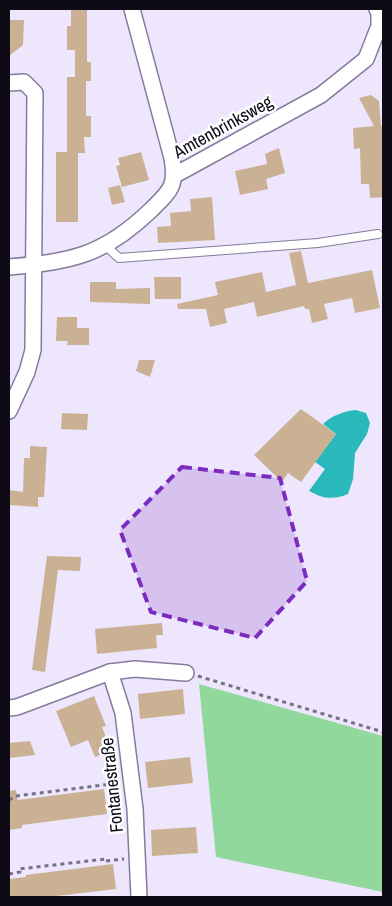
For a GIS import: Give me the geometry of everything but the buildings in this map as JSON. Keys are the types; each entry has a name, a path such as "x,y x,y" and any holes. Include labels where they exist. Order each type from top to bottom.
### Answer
{"street":[{"path":"132,9 175,175"},
{"name":"Amtenbrinksweg","path":"9,267 77,257 106,246 132,228 168,194 173,186 175,175 321,95 366,59 379,26 379,13 377,9"},
{"path":"9,83 24,82 35,94 33,350 27,372 9,410"},
{"path":"9,708 17,707 110,672 134,669 186,673"},
{"name":"Fontanestraße","path":"110,672 123,713 132,782 139,897"}],"lane":[{"path":"106,246 119,258 318,243 378,234"}],"path":[{"path":"186,673 383,732"},
{"path":"9,800 16,796 132,782"},
{"path":"9,874 20,872 19,869 106,859 106,861 137,858"}],"highlighted area":[{"path":"182,467 280,478 307,581 255,638 151,612 120,530"}],"shaded area":[{"path":"356,410 366,413 370,423 367,434 355,453 353,479 348,494 328,498 309,491 325,469 315,462 336,434 323,424 338,414"},
{"path":"199,684 383,736 383,892 216,857"}]}
